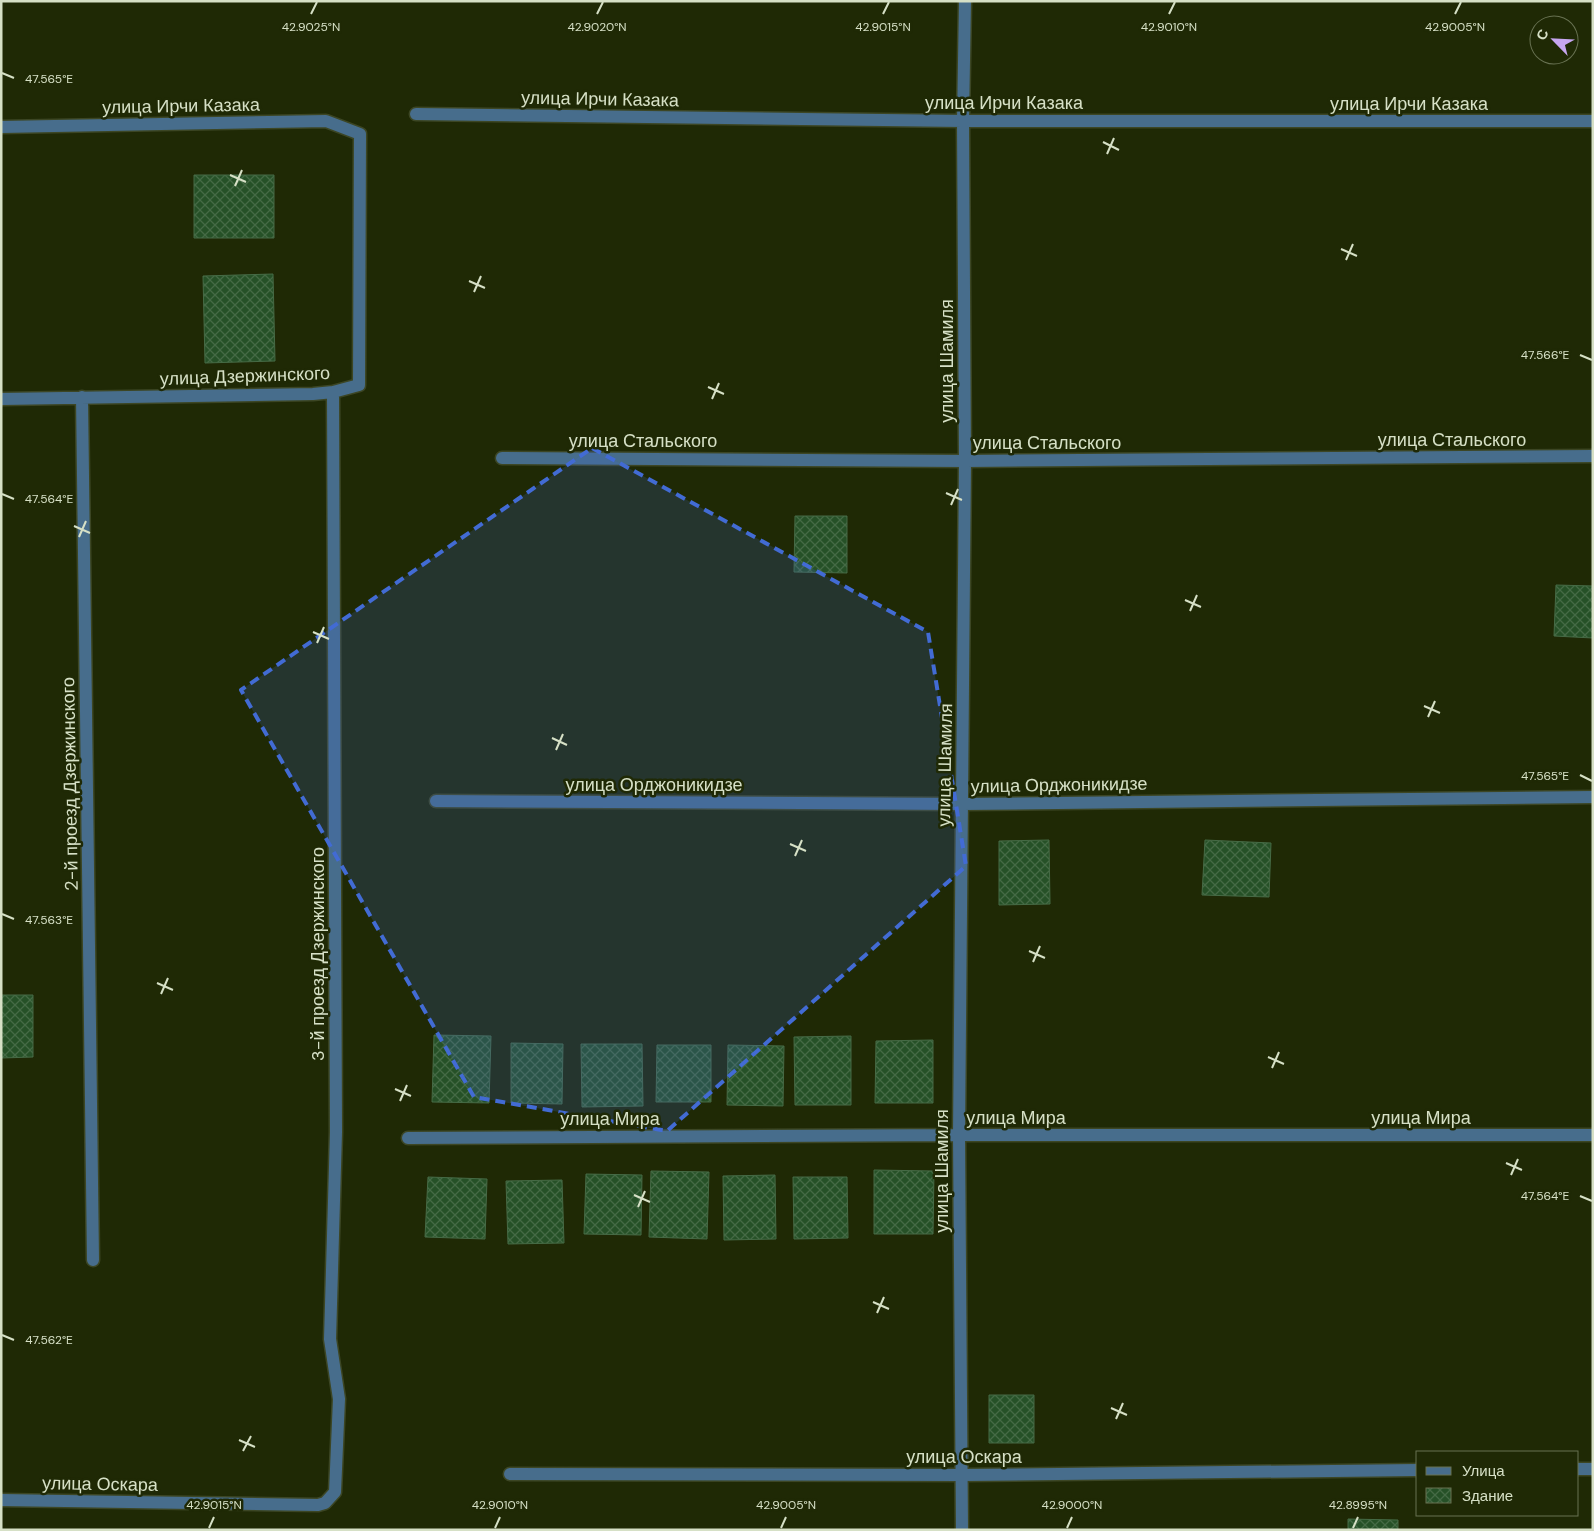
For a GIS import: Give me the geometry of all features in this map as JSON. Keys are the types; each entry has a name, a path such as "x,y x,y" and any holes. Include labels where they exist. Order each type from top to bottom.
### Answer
{"street":[{"name":"улица Шамиля","path":"962,1530 959,1135 965,461 964,1"},
{"name":"улица Ирчи Казака","path":"416,114 963,121 1593,121"},
{"name":"улица Ирчи Казака","path":"1,127 326,121 360,134"},
{"name":"улица Дзержинского","path":"1,399 314,394 333,392 359,385 360,134"},
{"name":"3-й проезд Дзержинского","path":"318,1505 331,1498 337,1484 339,1399 330,1339 336,1132 333,392"},
{"name":"2-й проезд Дзержинского","path":"82,397 94,1260"},
{"name":"улица Стальского","path":"502,458 965,461 1593,456"},
{"name":"улица Орджоникидзе","path":"436,801 962,804 1593,797"},
{"name":"улица Мира","path":"408,1138 959,1135 1593,1135"},
{"path":"1579,1469 1593,1469"},
{"name":"улица Оскара","path":"510,1474 963,1475 1416,1470"},
{"name":"улица Оскара","path":"1,1500 318,1505"}],"highlighted area":[{"path":"592,448 928,632 966,866 667,1131 474,1097 241,690"}],"building":[{"path":"194,175 274,175 274,238 194,238"},
{"path":"273,274 275,361 205,363 203,276"},
{"path":"795,516 847,516 847,573 794,572"},
{"path":"1556,585 1593,586 1593,638 1554,636"},
{"path":"1049,840 1050,904 999,905 999,841"},
{"path":"1205,840 1271,843 1269,897 1202,895"},
{"path":"1,995 33,995 33,1057 1,1058"},
{"path":"434,1035 491,1036 489,1103 432,1102"},
{"path":"851,1036 851,1105 795,1105 794,1037"},
{"path":"933,1040 933,1103 875,1103 876,1041"},
{"path":"511,1043 563,1044 562,1104 511,1103"},
{"path":"581,1044 642,1044 643,1106 582,1107"},
{"path":"657,1045 711,1045 711,1102 656,1102"},
{"path":"728,1045 784,1046 783,1106 727,1105"},
{"path":"874,1170 934,1171 933,1234 874,1234"},
{"path":"651,1171 709,1172 707,1239 649,1237"},
{"path":"586,1174 642,1175 641,1235 584,1234"},
{"path":"775,1175 776,1239 724,1240 723,1176"},
{"path":"428,1177 487,1179 485,1239 425,1237"},
{"path":"793,1177 847,1177 848,1238 794,1239"},
{"path":"562,1180 564,1243 508,1244 506,1181"},
{"path":"989,1395 1034,1395 1034,1443 989,1443"},
{"path":"1348,1519 1398,1520 1398,1530 1348,1530"}]}
